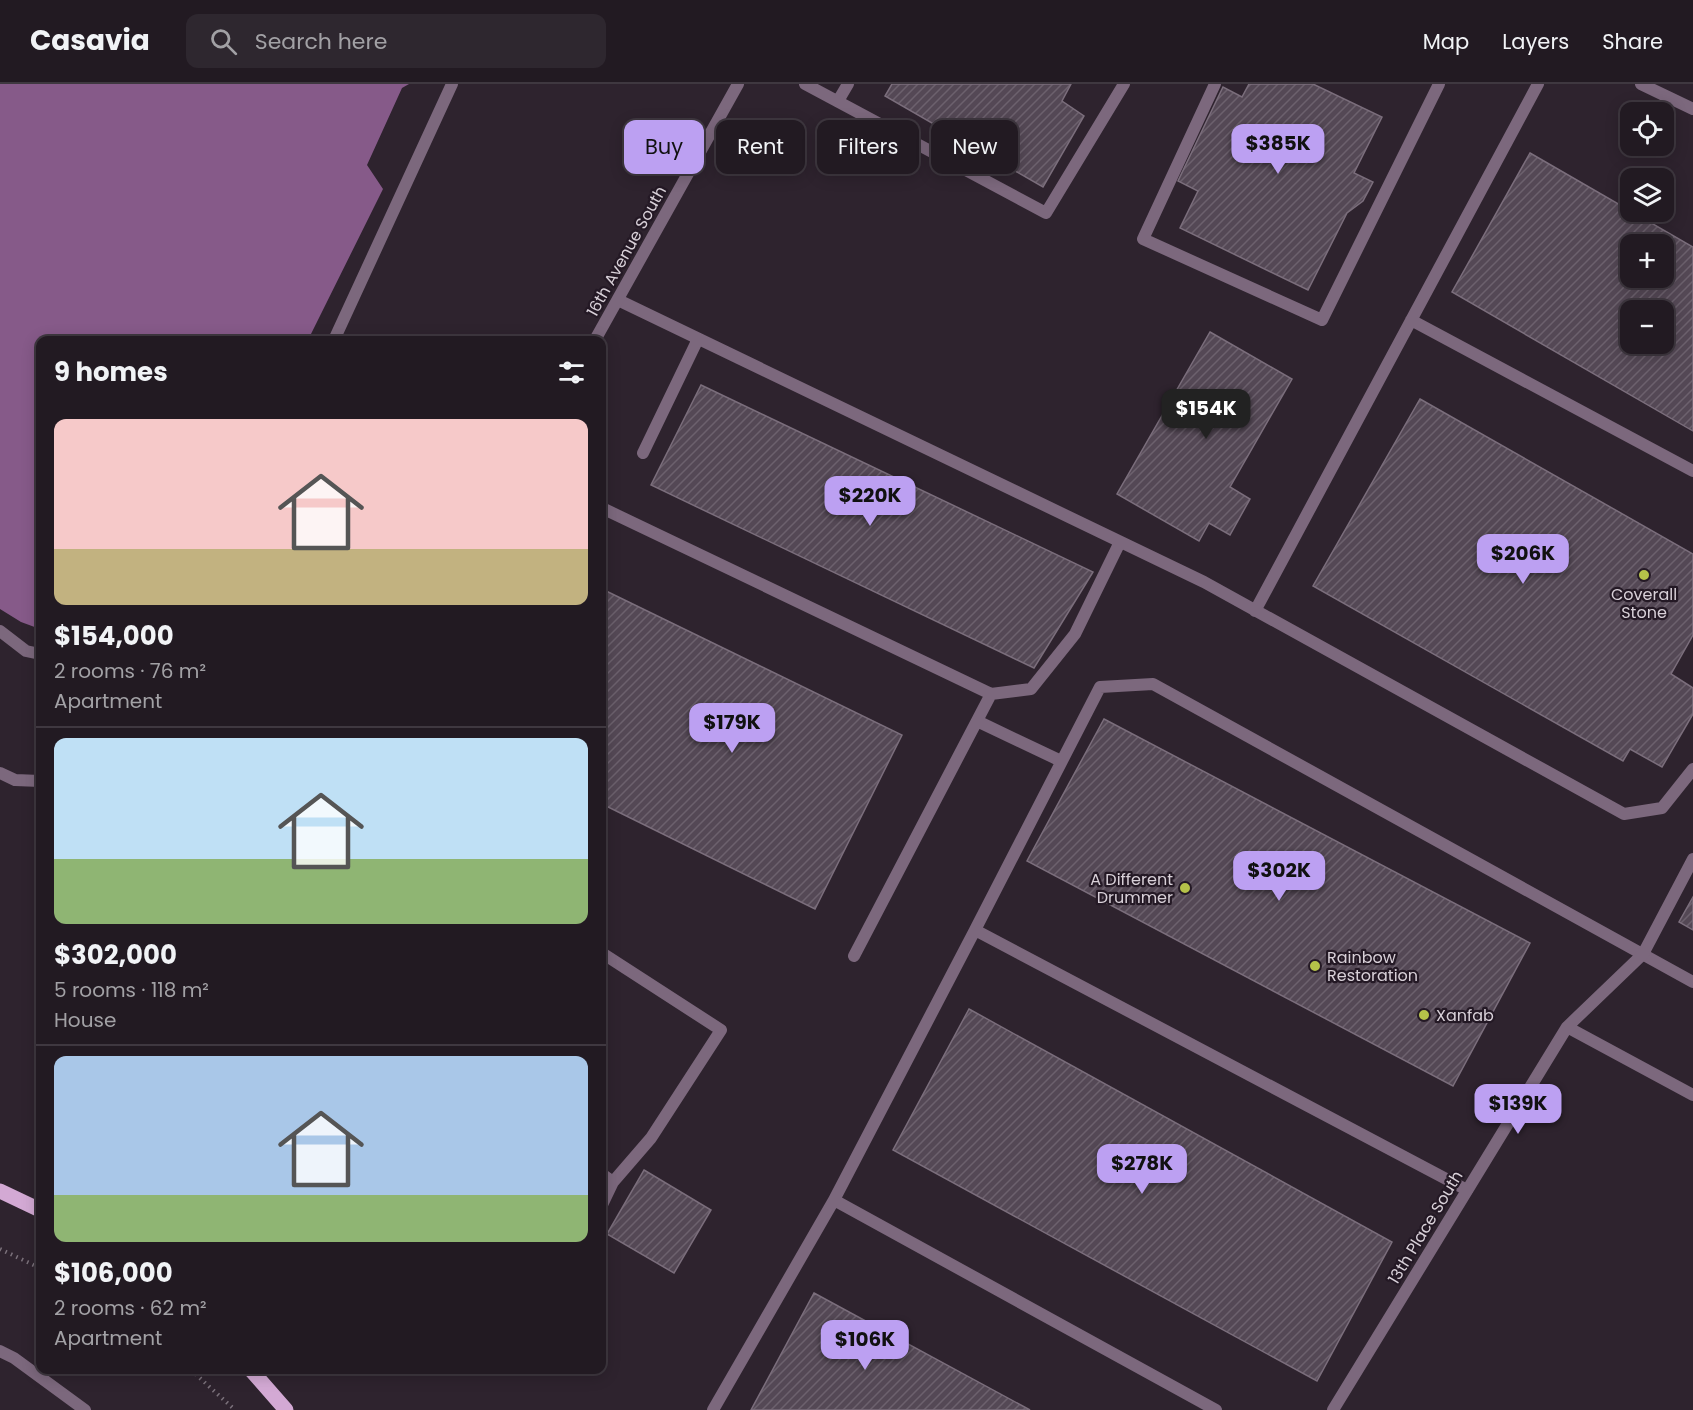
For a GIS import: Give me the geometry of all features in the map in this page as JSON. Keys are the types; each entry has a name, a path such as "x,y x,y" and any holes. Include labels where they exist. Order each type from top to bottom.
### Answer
{"main road":[{"path":"0,1191 36,1207"},
{"path":"254,1374 286,1410"}],"street":[{"name":"16th Avenue South","path":"597,336 738,84"},
{"path":"805,84 1046,213 1124,84"},
{"path":"838,101 848,84"},
{"path":"1215,84 1143,239 1322,320 1439,84"},
{"path":"1255,611 1538,84"},
{"path":"336,336 453,85"},
{"path":"1649,86 1693,109"},
{"path":"618,300 1204,582 1624,814 1662,808 1693,769"},
{"path":"1411,320 1693,471"},
{"path":"643,453 698,339"},
{"path":"606,510 991,694 1031,689 1075,634 1120,542"},
{"path":"0,631 26,651 36,653"},
{"path":"713,1410 834,1200 1100,687 1153,684 1693,982"},
{"path":"854,956 991,694"},
{"path":"977,721 1060,761"},
{"path":"0,773 15,780 36,781"},
{"name":"13th Place South","path":"1332,1410 1567,1027 1643,954 1693,859"},
{"path":"975,930 1467,1190"},
{"path":"606,956 721,1030 651,1138 613,1182 606,1197"},
{"path":"1567,1027 1693,1095"},
{"path":"606,1177 613,1182"},
{"path":"834,1200 1216,1410"},
{"path":"0,1352 14,1358 85,1410"}],"path":[{"path":"0,1249 36,1266"},
{"path":"195,1374 235,1410"}],"shaded area":[{"path":"0,84 409,84 402,88 367,165 383,189 310,336 36,336 36,628 21,622 0,609"}],"building":[{"path":"892,84 1071,84 1062,101 1084,116 1043,187 1018,173 1018,120 931,120 931,122 885,96"},
{"path":"1249,84 1313,84 1382,117 1354,173 1373,182 1363,201 1347,213 1308,290 1180,228 1198,191 1178,181 1223,87 1242,97"},
{"path":"1530,153 1620,205 1620,222 1650,222 1670,234 1620,234 1620,288 1674,288 1674,236 1693,247 1693,431 1452,292"},
{"path":"1210,332 1292,379 1230,487 1250,499 1230,535 1209,523 1199,541 1117,494"},
{"path":"701,385 1093,572 1034,668 651,485"},
{"path":"1420,399 1693,554 1693,635 1671,674 1693,688 1693,714 1662,767 1630,749 1623,761 1313,586"},
{"path":"606,591 902,735 815,909 606,806"},
{"path":"1104,719 1530,943 1453,1086 1027,861"},
{"path":"1693,897 1693,930 1679,922"},
{"path":"969,1009 1392,1242 1317,1381 893,1150"},
{"path":"644,1170 711,1210 674,1273 607,1234"},
{"path":"814,1293 1030,1410 751,1410"}],"place":[{"name":"Coverall Stone","path":"1644,575"},
{"name":"A Different Drummer","path":"1185,888"},
{"name":"Rainbow Restoration","path":"1315,966"},
{"name":"Xanfab","path":"1424,1015"}]}
